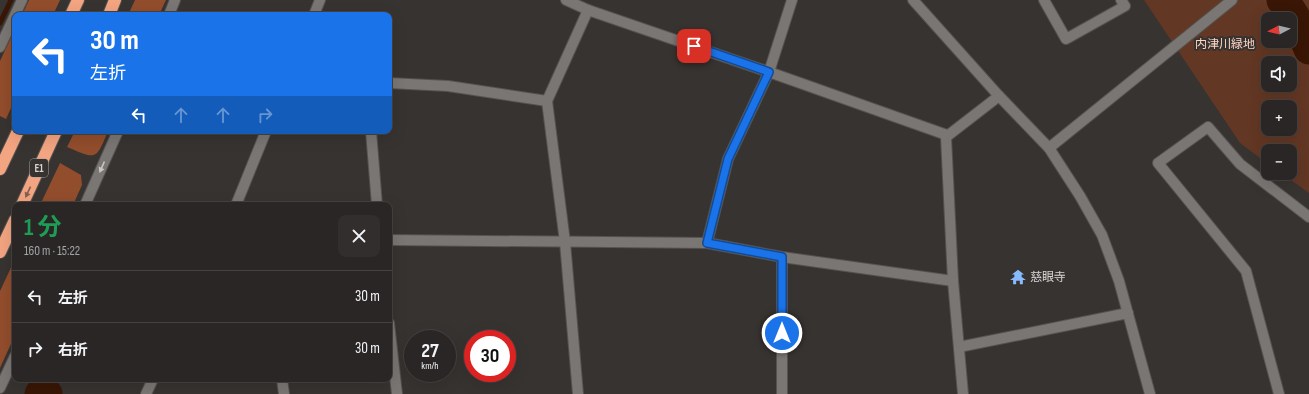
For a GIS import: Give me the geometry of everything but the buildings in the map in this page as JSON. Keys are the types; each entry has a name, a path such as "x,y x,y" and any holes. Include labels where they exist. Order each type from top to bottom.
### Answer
{"highway":[{"path":"72,12 78,0"},
{"path":"109,12 115,0"},
{"path":"0,169 17,134"},
{"name":"E1","path":"23,202 55,134"},
{"path":"0,252 12,226"}],"street":[{"path":"16,12 22,0"},
{"path":"170,12 175,0"},
{"path":"315,12 320,0"},
{"path":"566,0 588,10 769,72 945,136"},
{"path":"707,243 728,159 769,72 792,0"},
{"path":"913,0 999,96 1049,148 1080,196 1102,235 1119,281 1150,394"},
{"path":"1044,0 1066,39 1125,6 1121,0"},
{"path":"1049,148 1232,0"},
{"path":"578,394 565,242 547,100 588,10"},
{"path":"0,48 12,22"},
{"path":"392,83 448,86 547,100"},
{"path":"945,136 999,96"},
{"path":"1279,394 1246,271 1158,164 1208,127 1240,164 1309,217"},
{"path":"85,202 117,134"},
{"path":"237,202 265,134"},
{"path":"371,134 377,202"},
{"path":"945,136 953,281 963,394"},
{"path":"392,240 707,243 782,257 953,281"},
{"path":"782,257 782,394"},
{"path":"959,346 1128,313"},
{"path":"392,350 397,394"},
{"path":"1,385 12,362"},
{"path":"146,394 152,382"},
{"path":"282,382 284,394"}],"green space":[{"name":"内津川緑地","path":"1144,0 1309,0 1309,193 1291,180 1297,180 1297,144 1261,144 1261,159 1240,143"}],"shaded area":[{"path":"29,0 60,0 54,12 23,12"},
{"path":"135,0 166,0 160,12 129,12"},
{"path":"12,35 12,106 6,119 0,116 0,61"},
{"path":"74,134 107,134 101,148 94,155 84,154 67,147"},
{"path":"60,163 81,175 82,185 74,202 41,202"},
{"path":"12,265 12,342 0,368 0,291"}],"waterway":[{"path":"0,23 11,0"},
{"path":"1282,0 1294,16 1309,49"},
{"path":"40,394 47,394"}],"place":[{"name":"慈眼寺","path":"1018,277"}],"route":[{"path":"694,46 769,72 728,159 707,243 782,257 782,333"}]}
